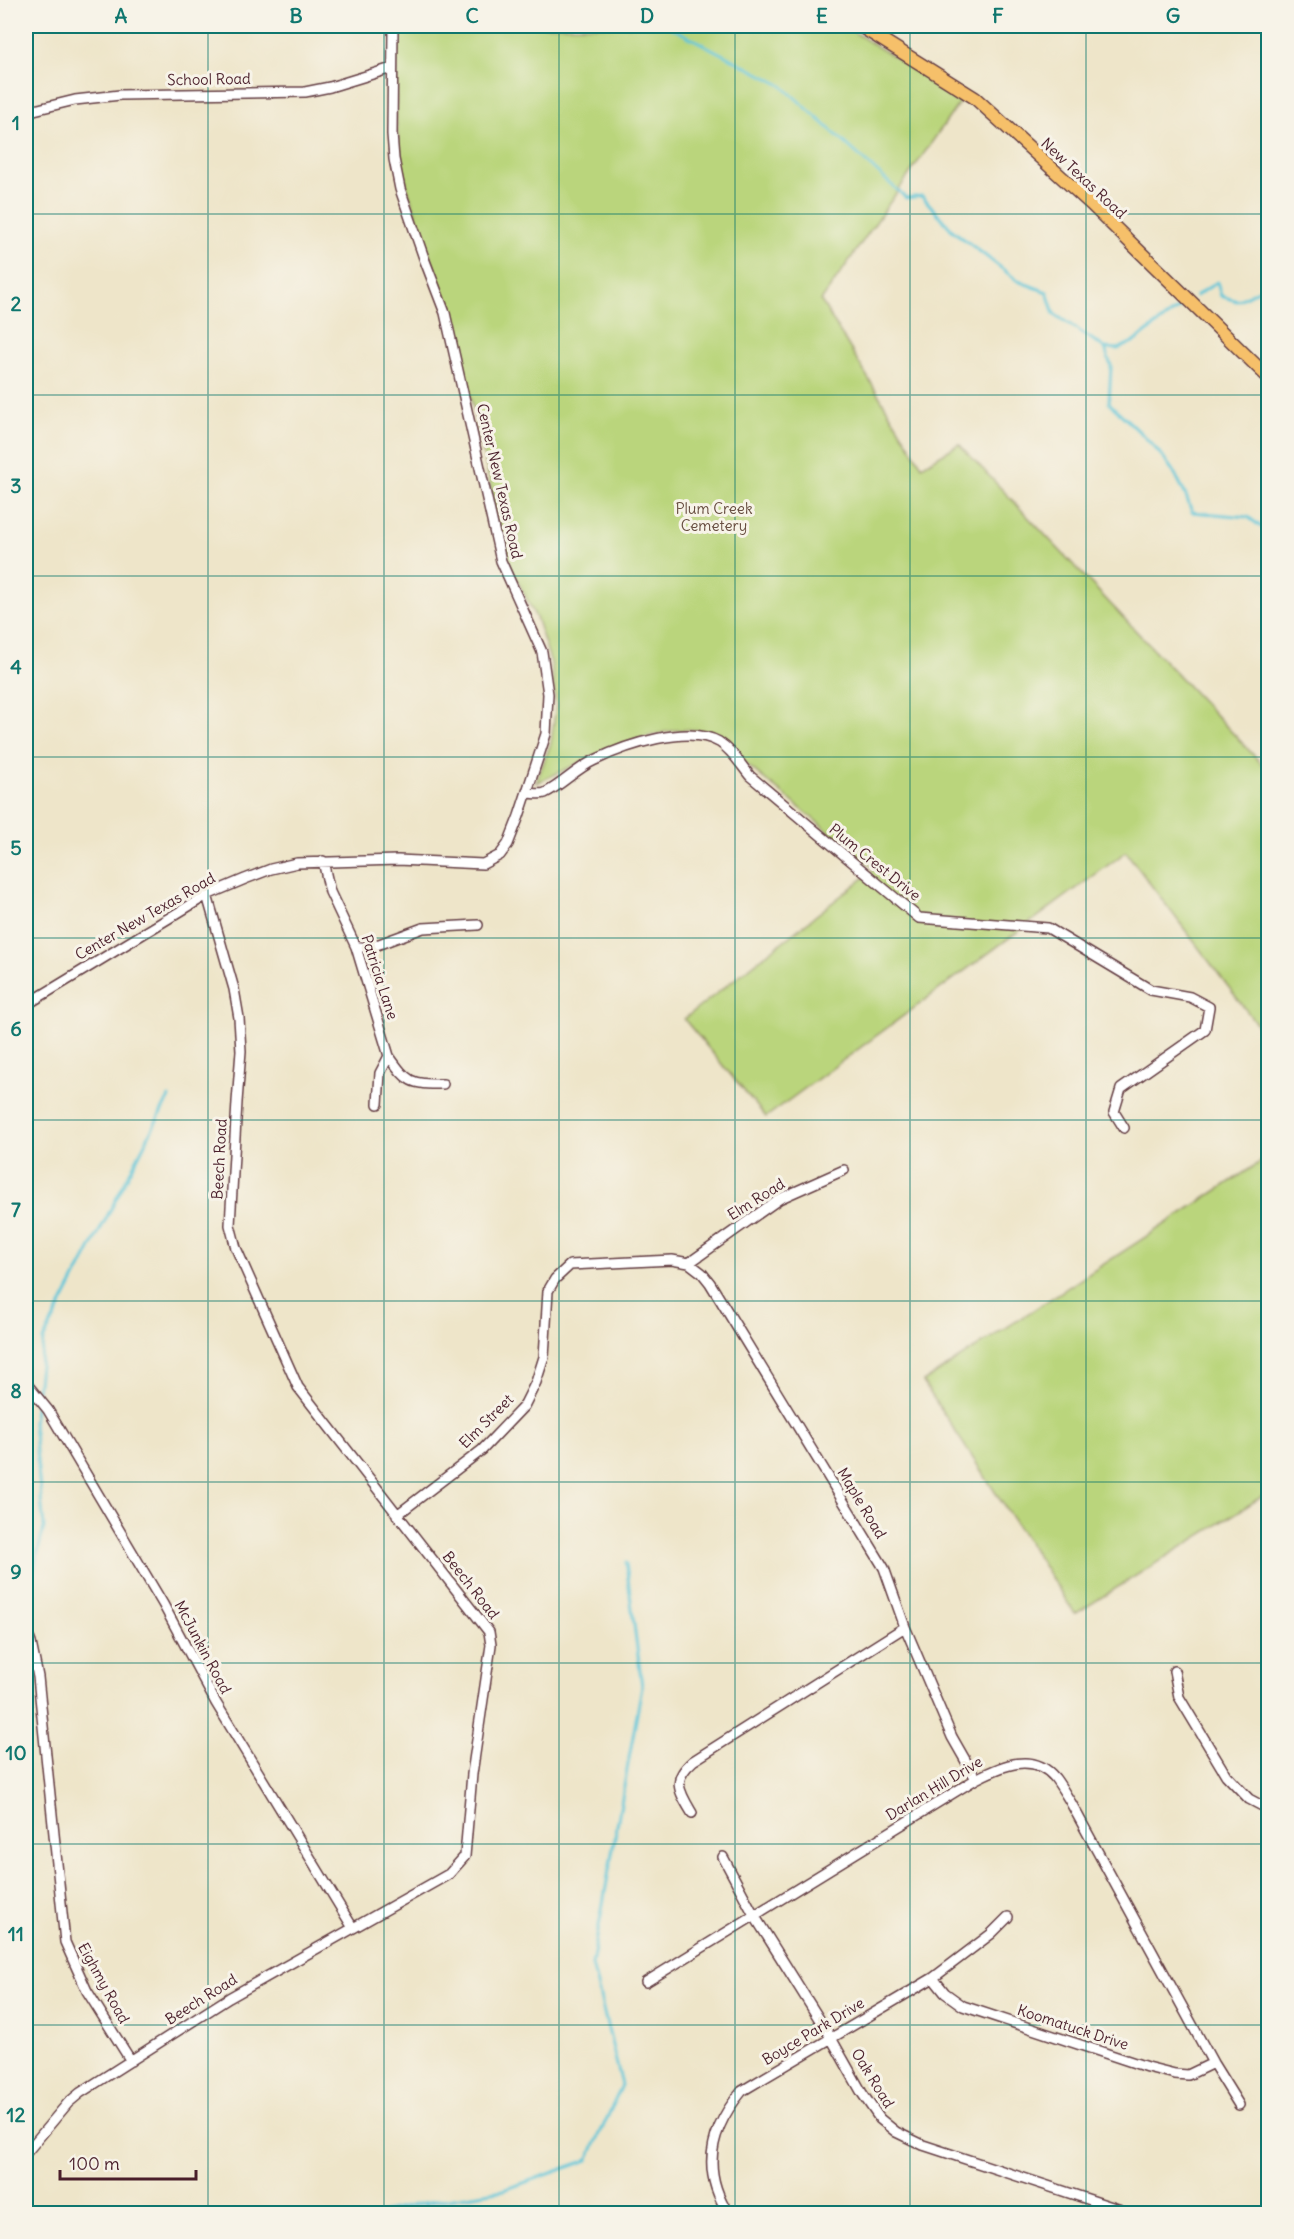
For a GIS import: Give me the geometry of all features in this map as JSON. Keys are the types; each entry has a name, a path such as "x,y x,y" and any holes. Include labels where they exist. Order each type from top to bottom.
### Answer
{"main road":[{"name":"New Texas Road","path":"860,26 975,98 1099,212 1269,377"}],"street":[{"name":"Center New Texas Road","path":"26,1005 207,895 271,869 297,863 323,861 398,860 483,864 501,855 508,844 546,734 548,694 542,652 501,561 445,313 400,189 392,134 393,26"},
{"name":"School Road","path":"26,112 75,100 120,96 305,92 330,87 392,68"},
{"name":"Plum Crest Drive","path":"527,793 543,794 595,760 640,743 682,735 705,736 721,743 750,776 919,918 1048,928 1152,990 1190,997 1209,1007 1205,1030 1121,1089 1114,1112 1124,1128"},
{"name":"Patricia Lane","path":"323,861 330,892 356,947 389,1056"},
{"name":"Beech Road","path":"26,2153 68,2103 230,1998 449,1874 465,1856 472,1774 491,1645 489,1632 298,1387 264,1316 231,1233 237,1102 242,1051 234,989 207,895"},
{"path":"356,947 371,947 423,928 478,925"},
{"path":"378,1104 380,1073 389,1056 409,1080 420,1084 443,1084"},
{"name":"Elm Road","path":"689,1263 778,1199 844,1170"},
{"name":"Elm Street","path":"397,1515 482,1450 524,1406 536,1382 544,1357 548,1291 570,1265 672,1260 689,1263"},
{"name":"Maple Road","path":"689,1263 710,1283 884,1568 904,1627 952,1737 976,1779"},
{"name":"McJunkin Road","path":"26,1383 48,1410 163,1604 216,1703 353,1928"},
{"path":"692,1813 681,1792 679,1778 682,1770 904,1627"},
{"name":"Eighmy Road","path":"26,1630 31,1642 38,1677 64,1942 87,1990 131,2061"},
{"path":"1174,1671 1179,1697 1226,1775 1249,1799 1269,1809"},
{"name":"Darlan Hill Drive","path":"646,1982 976,1779 1008,1764 1035,1765 1054,1777 1071,1803 1213,2063 1239,2105"},
{"name":"Oak Road","path":"723,1857 754,1915 880,2119 896,2132 923,2145 1120,2210 1125,2214"},
{"name":"Boyce Park Drive","path":"729,2214 721,2201 711,2159 717,2128 730,2105 742,2091 933,1978 991,1934 1008,1917"},
{"name":"Koomatuck Drive","path":"933,1978 945,1993 963,2006 1147,2067 1188,2075 1213,2063"}],"green space":[{"name":"Plum Creek Cemetery","path":"399,26 844,26 962,99 821,301 922,466 959,444 1262,764 1268,761 1268,1039 1126,852 766,1117 684,1019 875,869 746,764 726,742 711,733 692,729 647,736 598,754 536,783 551,743 556,705 551,663 537,620 507,559 456,332 408,190 400,157 396,119 396,52"},
{"path":"1268,1157 1268,1493 1075,1614 923,1382"}],"waterway":[{"path":"668,26 781,85 906,198 922,196 952,230 1018,281 1047,292 1054,314 1105,348 1118,349 1135,341 1184,304"},
{"path":"1196,296 1217,282 1221,296 1237,301 1268,285"},
{"path":"1105,348 1111,366 1109,403 1168,464 1192,512 1248,517 1268,532"},
{"path":"37,1391 43,1340 169,1097"},
{"path":"26,1601 44,1527 33,1423 36,1400"},
{"path":"377,2214 423,2203 504,2190 588,2160 622,2085 592,1965 642,1686 626,1563"},
{"path":"424,2203 433,2214"}]}
